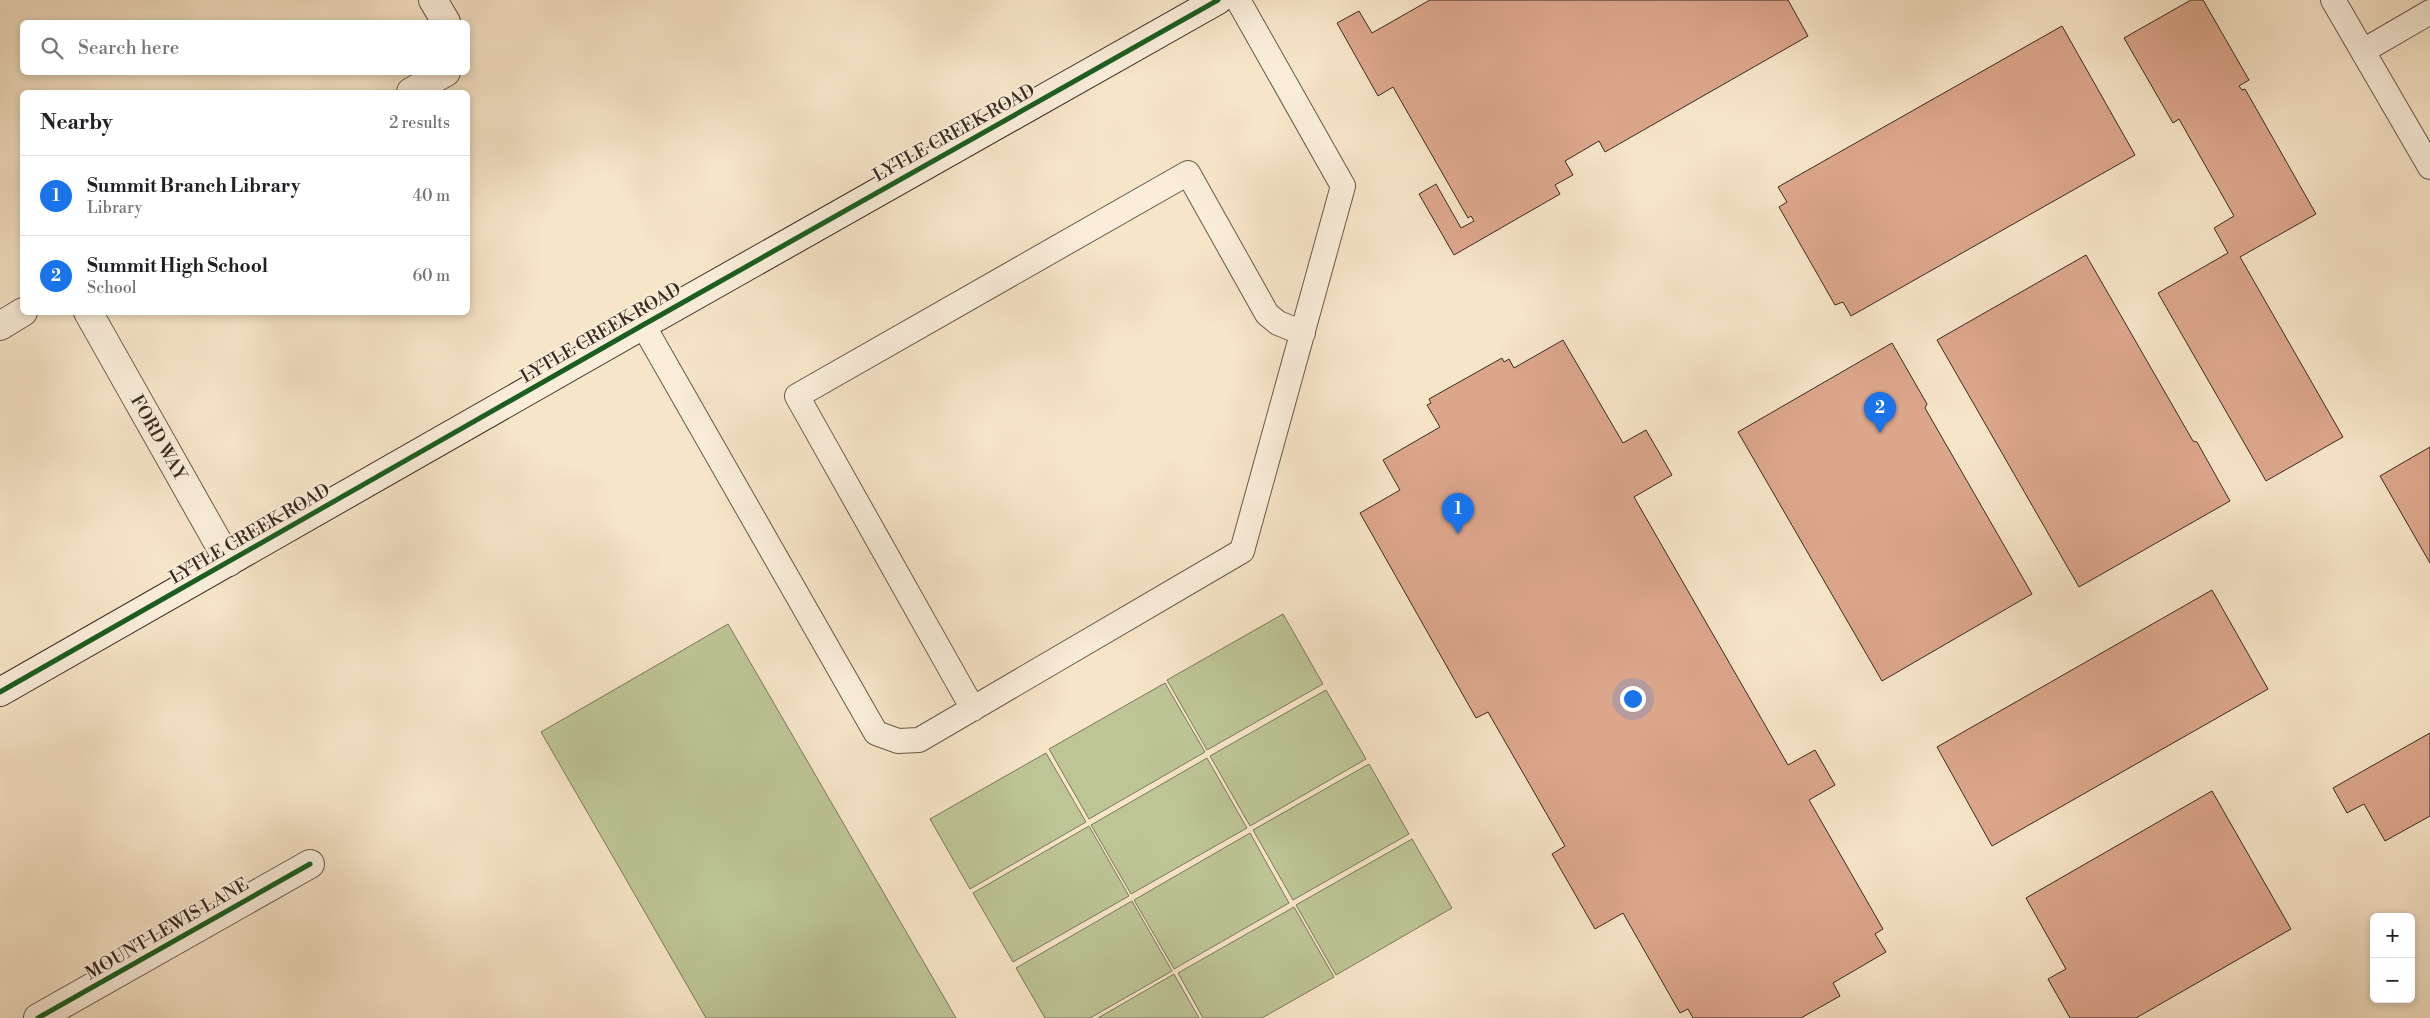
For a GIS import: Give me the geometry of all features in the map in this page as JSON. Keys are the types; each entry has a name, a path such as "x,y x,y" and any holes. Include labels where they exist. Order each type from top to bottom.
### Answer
{"street":[{"path":"433,0 445,20"},
{"name":"LYTLE CREEK ROAD","path":"0,692 643,324 1218,0"},
{"path":"414,90 441,75"},
{"path":"0,326 20,314"},
{"name":"FORD WAY","path":"90,315 229,562"},
{"name":"MOUNT LEWIS LANE","path":"38,1018 310,864"}],"lane":[{"path":"643,324 876,733 898,741 919,740 1242,551 1343,186 1238,0"},
{"path":"2333,0 2430,166"},
{"path":"2363,51 2430,12"},
{"path":"972,709 797,396 1188,173 1268,314 1278,323 1303,333"}],"green space":[{"path":"1283,614 1323,684 1207,750 1167,680"},
{"path":"728,624 956,1018 706,1018 541,732"},
{"path":"1165,683 1205,752 1089,819 1049,749"},
{"path":"1326,690 1366,759 1250,826 1210,756"},
{"path":"1046,753 1086,822 970,889 930,819"},
{"path":"1207,758 1247,828 1131,894 1091,825"},
{"path":"1369,764 1409,834 1293,900 1253,830"},
{"path":"1089,826 1129,896 1013,962 973,893"},
{"path":"1250,833 1289,903 1174,969 1134,900"},
{"path":"1412,839 1452,908 1336,975 1296,905"},
{"path":"1132,901 1172,971 1090,1018 1045,1018 1016,968"},
{"path":"1294,907 1334,977 1262,1018 1203,1018 1178,973"},
{"path":"1174,974 1199,1018 1098,1018"}],"building":[{"path":"1430,0 1788,0 1808,36 1605,152 1599,141 1565,161 1573,175 1555,185 1560,194 1454,255 1419,194 1436,184 1461,228 1474,221 1471,216 1468,218 1393,87 1378,96 1337,23 1359,11 1372,33"},
{"path":"2191,0 2203,0 2249,80 2239,86 2242,90 2245,89 2316,214 2240,257 2343,437 2266,481 2158,293 2228,253 2214,228 2234,216 2179,119 2173,123 2124,38"},
{"path":"2062,26 2135,155 1851,316 1843,302 1835,305 1779,207 1787,202 1778,187"},
{"path":"2086,255 2193,441 2197,442 2230,501 2079,587 1937,340"},
{"path":"1563,340 1623,443 1646,430 1672,475 1634,497 1788,765 1815,750 1835,785 1809,800 1883,929 1875,934 1886,952 1833,983 1840,996 1801,1018 1693,1018 1688,1009 1680,1013 1623,913 1595,929 1552,854 1565,846 1488,712 1476,718 1360,513 1400,490 1383,460 1440,427 1427,405 1431,403 1429,399 1502,358 1504,362 1509,359 1514,368"},
{"path":"1892,343 1927,404 1925,408 2032,594 1882,681 1738,432"},
{"path":"2430,447 2430,563 2380,476"},
{"path":"2212,590 2268,689 1992,846 1937,747"},
{"path":"2430,733 2430,816 2385,841 2364,804 2347,813 2333,788"},
{"path":"2212,791 2291,929 2136,1018 2070,1018 2048,979 2066,969 2026,898"}],"cycle path":[{"path":"0,692 1218,0"},
{"path":"38,1018 310,864"}],"place":[{"name":"Summit High School","path":"1880,433"},
{"name":"Summit Branch Library","path":"1458,534"}]}
